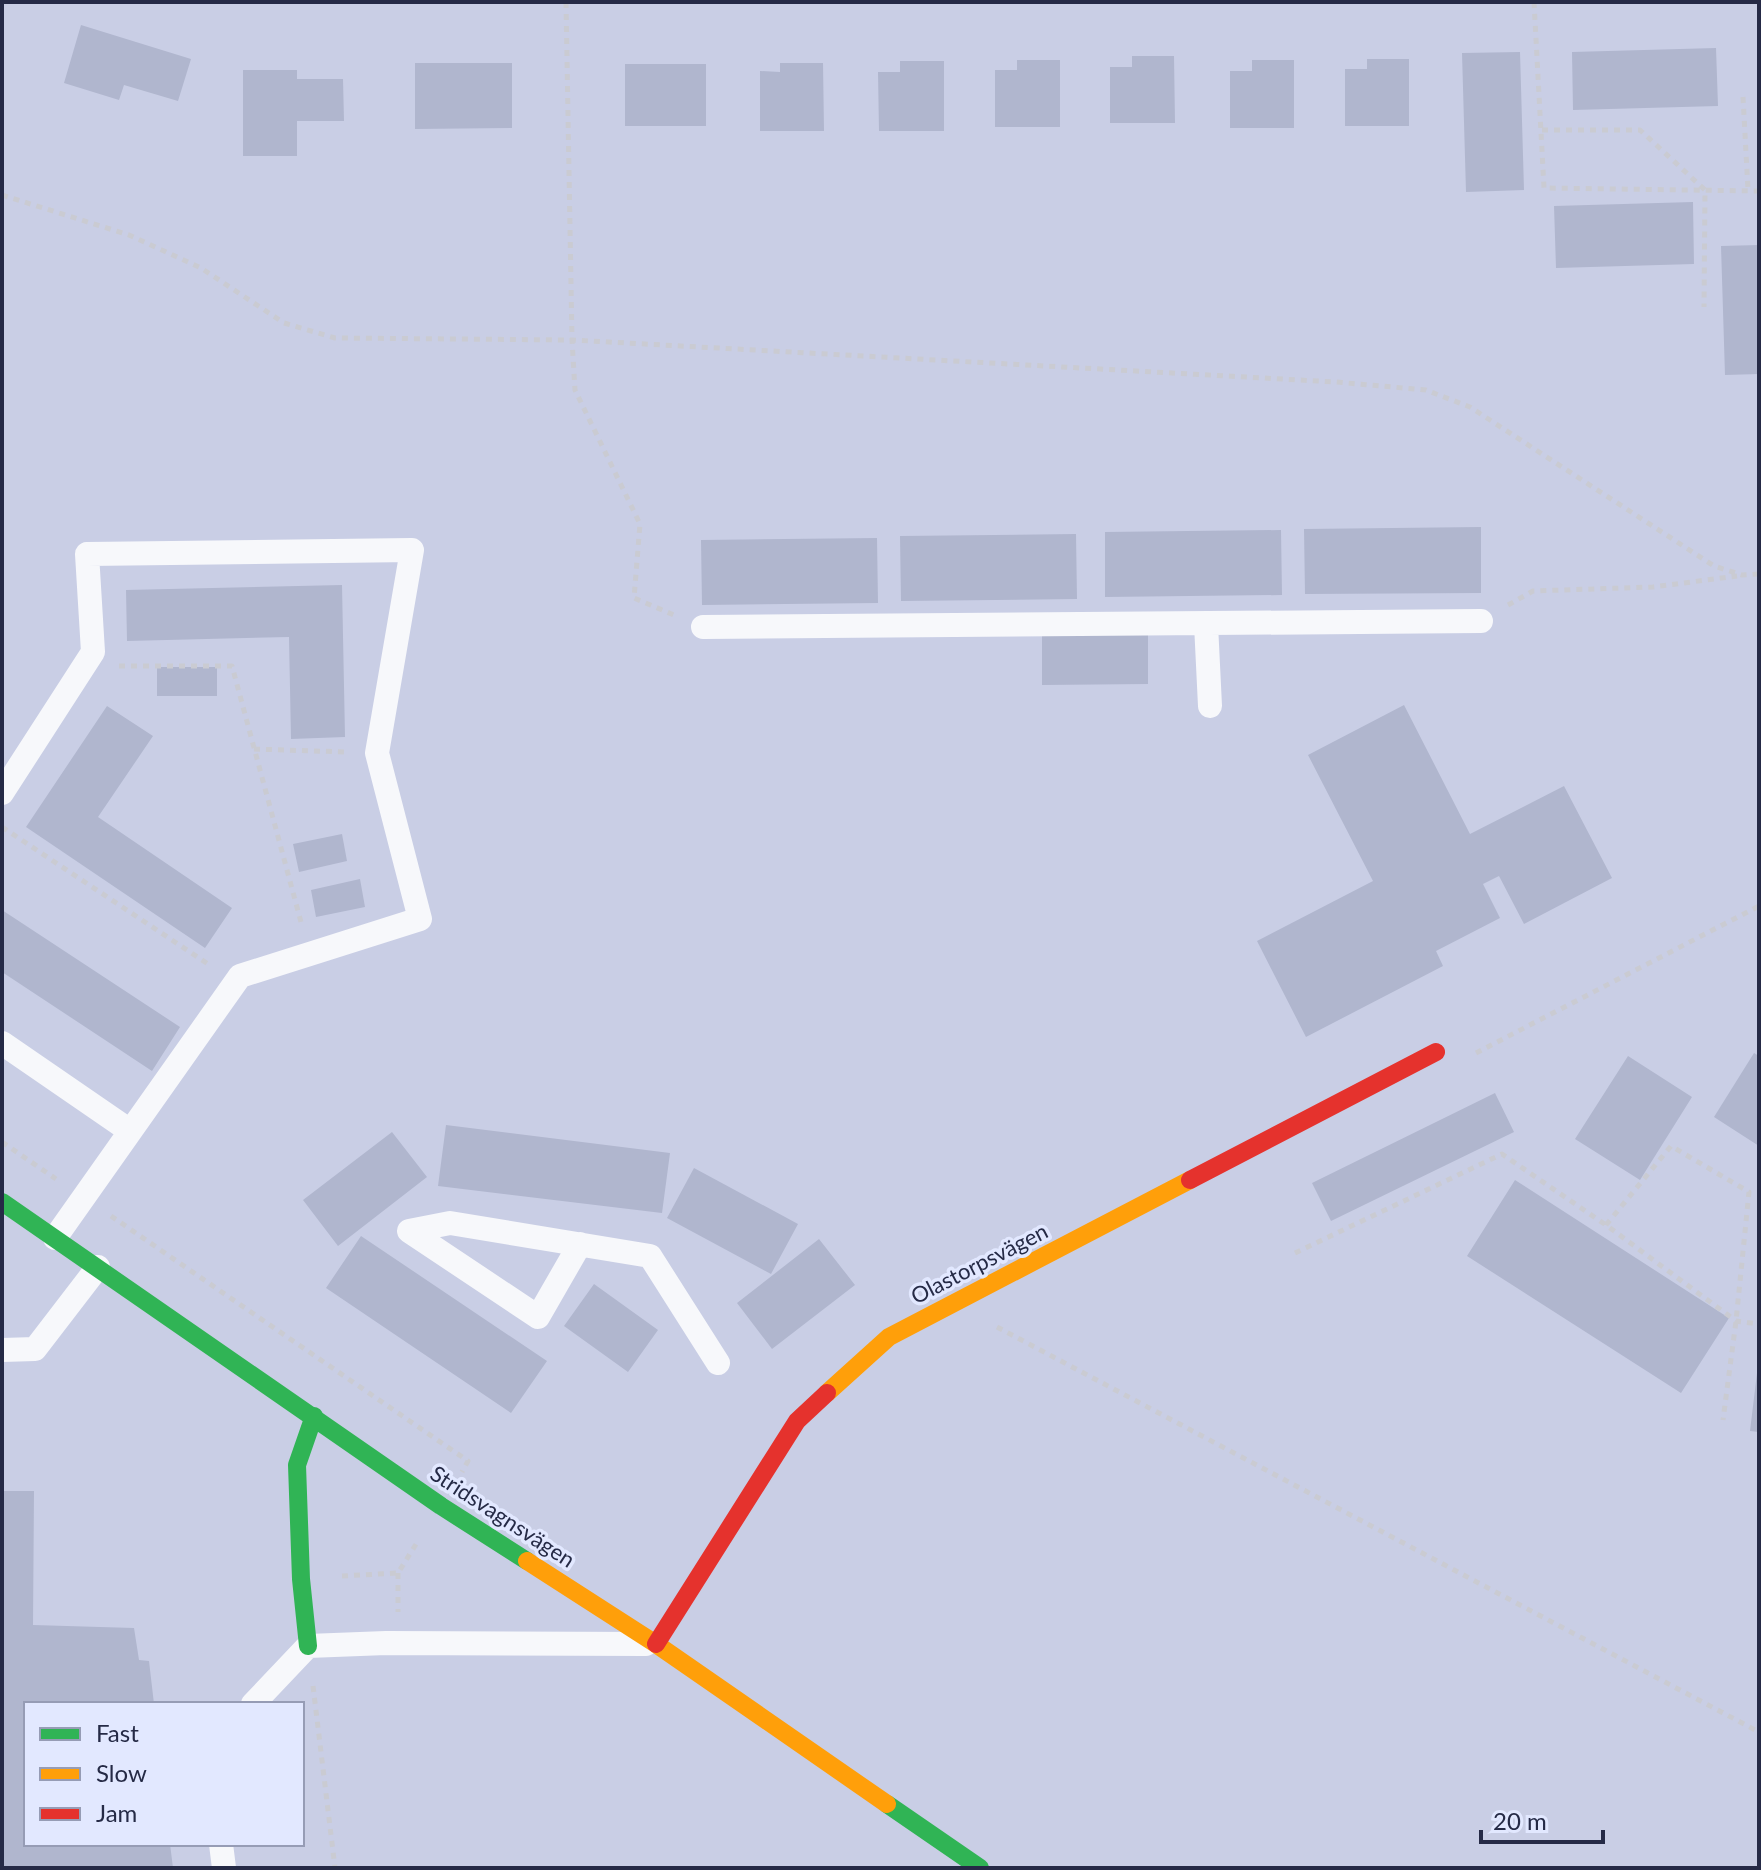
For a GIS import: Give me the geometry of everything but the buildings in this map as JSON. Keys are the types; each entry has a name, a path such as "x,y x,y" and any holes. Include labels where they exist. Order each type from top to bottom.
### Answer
{"street":[{"name":"Olastorpsvägen","path":"656,1644 797,1421 889,1337 1436,1052"},
{"name":"Stridsvagnsvägen","path":"2,1202 441,1506 656,1644 980,1868"},
{"path":"308,1646 301,1579 297,1465 314,1416"}],"lane":[{"path":"2,793 93,652 87,554 412,550 377,753 420,919 240,976 55,1238"},
{"path":"703,627 1481,621"},
{"path":"1206,624 1210,706"},
{"path":"2,1043 130,1131"},
{"path":"580,1244 538,1317 409,1231 450,1223 580,1244 650,1256 718,1363"},
{"path":"2,1350 35,1349 98,1267"},
{"path":"255,1702 308,1646 386,1643 656,1644"},
{"path":"221,1846 224,1868"}],"path":[{"path":"566,2 575,390 640,524 634,598 703,627"},
{"path":"1534,2 1544,188 1759,191"},
{"path":"1743,97 1748,190"},
{"path":"1542,130 1640,130 1705,190 1704,307"},
{"path":"2,195 129,235 201,268 284,323 335,338 572,340 1336,382 1426,390 1470,407 1714,566 1742,575"},
{"path":"1481,621 1533,591 1653,587 1759,574"},
{"path":"84,666 232,666 309,954"},
{"path":"254,749 377,753"},
{"path":"2,827 235,982"},
{"path":"1436,1052 1478,1053 1759,906"},
{"path":"1606,1225 1671,1146 1749,1192 1723,1420"},
{"path":"1295,1253 1502,1154 1606,1225 1736,1321 1759,1324"},
{"path":"953,1303 1759,1732"},
{"path":"398,1573 398,1612"},
{"path":"308,1646 335,1868"}],"traffic: fast":[{"path":"2,1202 441,1506 527,1561"},
{"path":"308,1646 301,1579 297,1465 314,1416"},
{"path":"887,1804 980,1868"}],"traffic: slow":[{"path":"827,1393 889,1337 1190,1180"},
{"path":"527,1561 656,1644 887,1804"}],"traffic: jam":[{"path":"1190,1180 1436,1052"},
{"path":"656,1644 797,1421 827,1393"}]}
